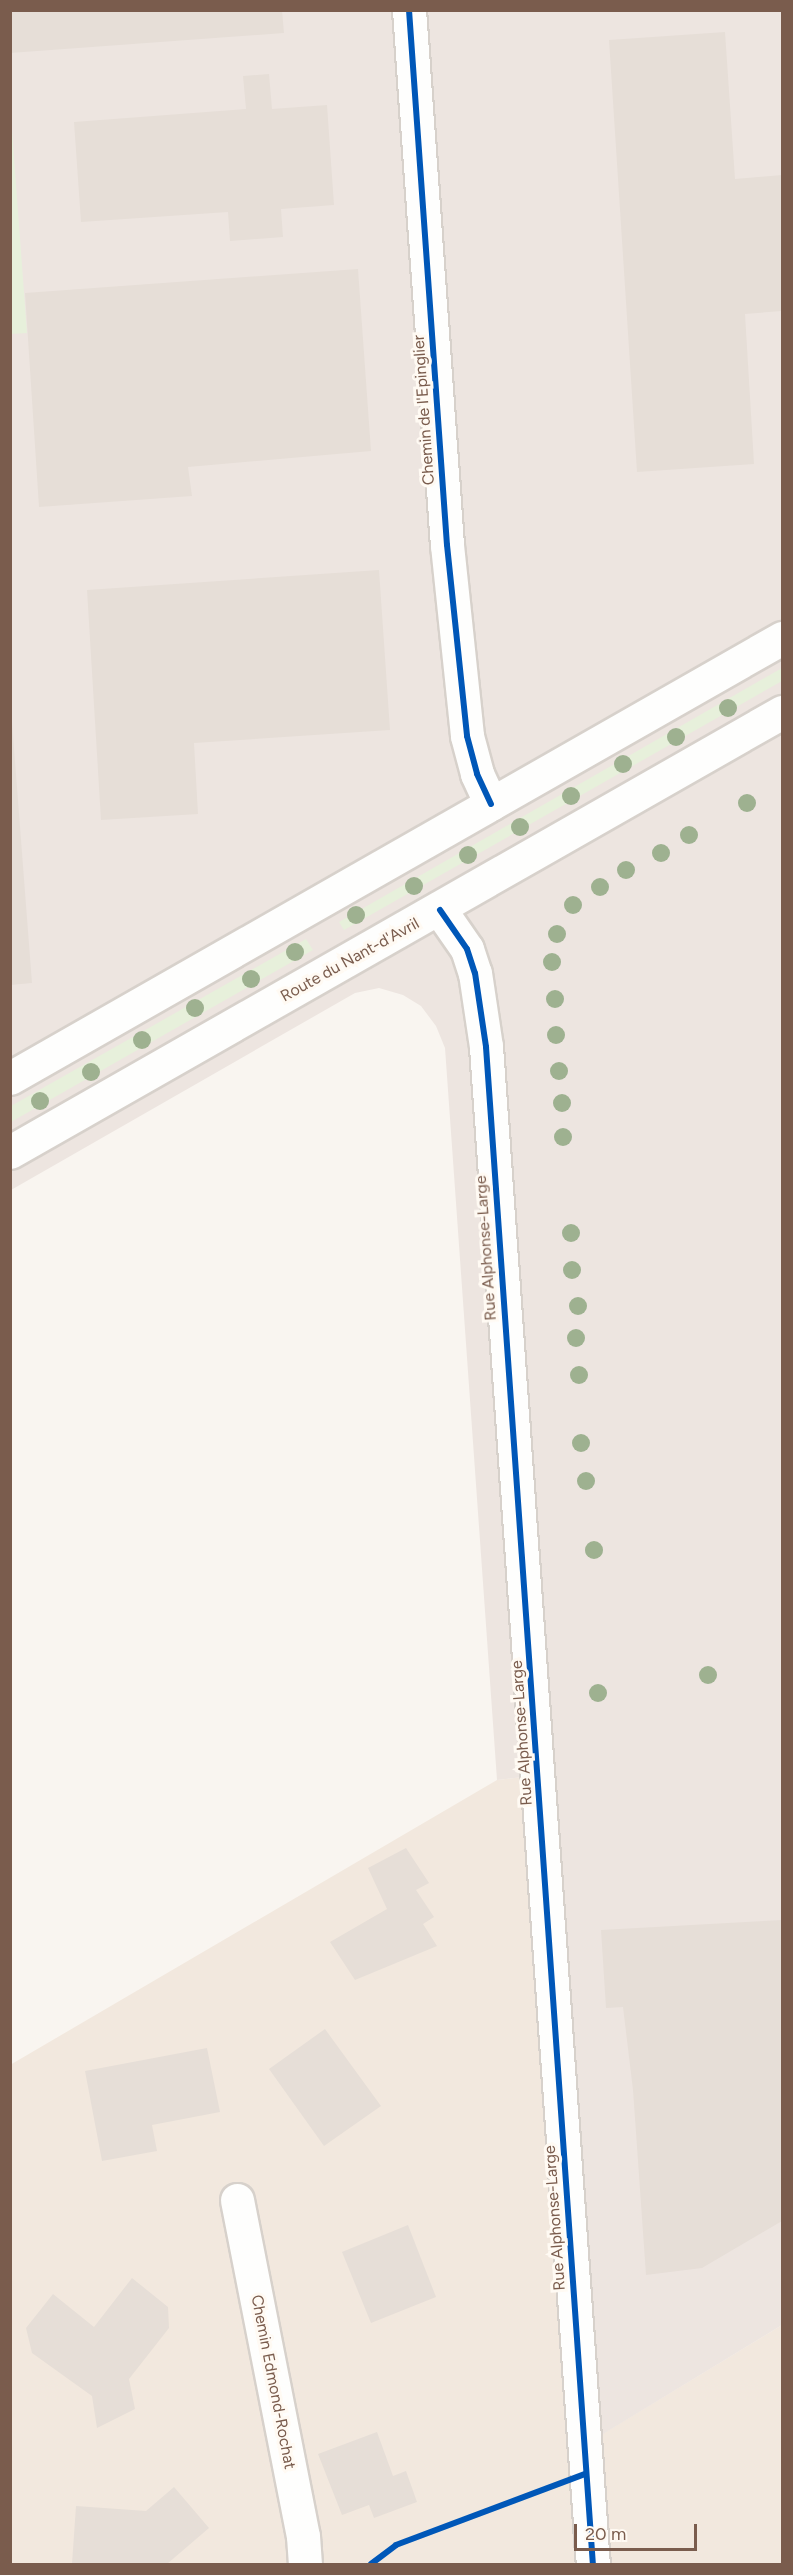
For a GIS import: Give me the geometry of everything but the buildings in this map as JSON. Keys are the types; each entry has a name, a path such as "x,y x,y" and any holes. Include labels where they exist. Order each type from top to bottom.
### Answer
{"street":[{"name":"Chemin de l'Epinglier","path":"409,10 447,545 467,736 477,774 491,804"},
{"path":"10,1078 783,638"},
{"name":"Route du Nant-d'Avril","path":"10,1152 440,910 783,712"},
{"name":"Rue Alphonse-Large","path":"440,910 467,949 475,973 486,1047 593,2565"},
{"name":"Chemin Edmond-Rochat","path":"237,2200 303,2536 305,2565"}],"shaded area":[{"path":"11,11 782,11 782,2325 590,2442 541,1775 497,1780 445,1048 436,1026 421,1006 403,995 379,988 355,993 11,1190"},
{"path":"541,1775 591,2441 782,2325 782,2564 11,2564 10,2065 497,1780"}],"green space":[{"path":"10,103 27,333 11,334 10,334"},
{"path":"782,668 782,681 344,930 339,922"},
{"path":"306,939 313,950 11,1122 11,1106"}],"cycle path":[{"path":"409,10 447,545 467,736 477,774 491,804"},
{"path":"440,910 467,949 475,973 486,1047 593,2564"},
{"path":"371,2564 396,2545 585,2474"}]}
